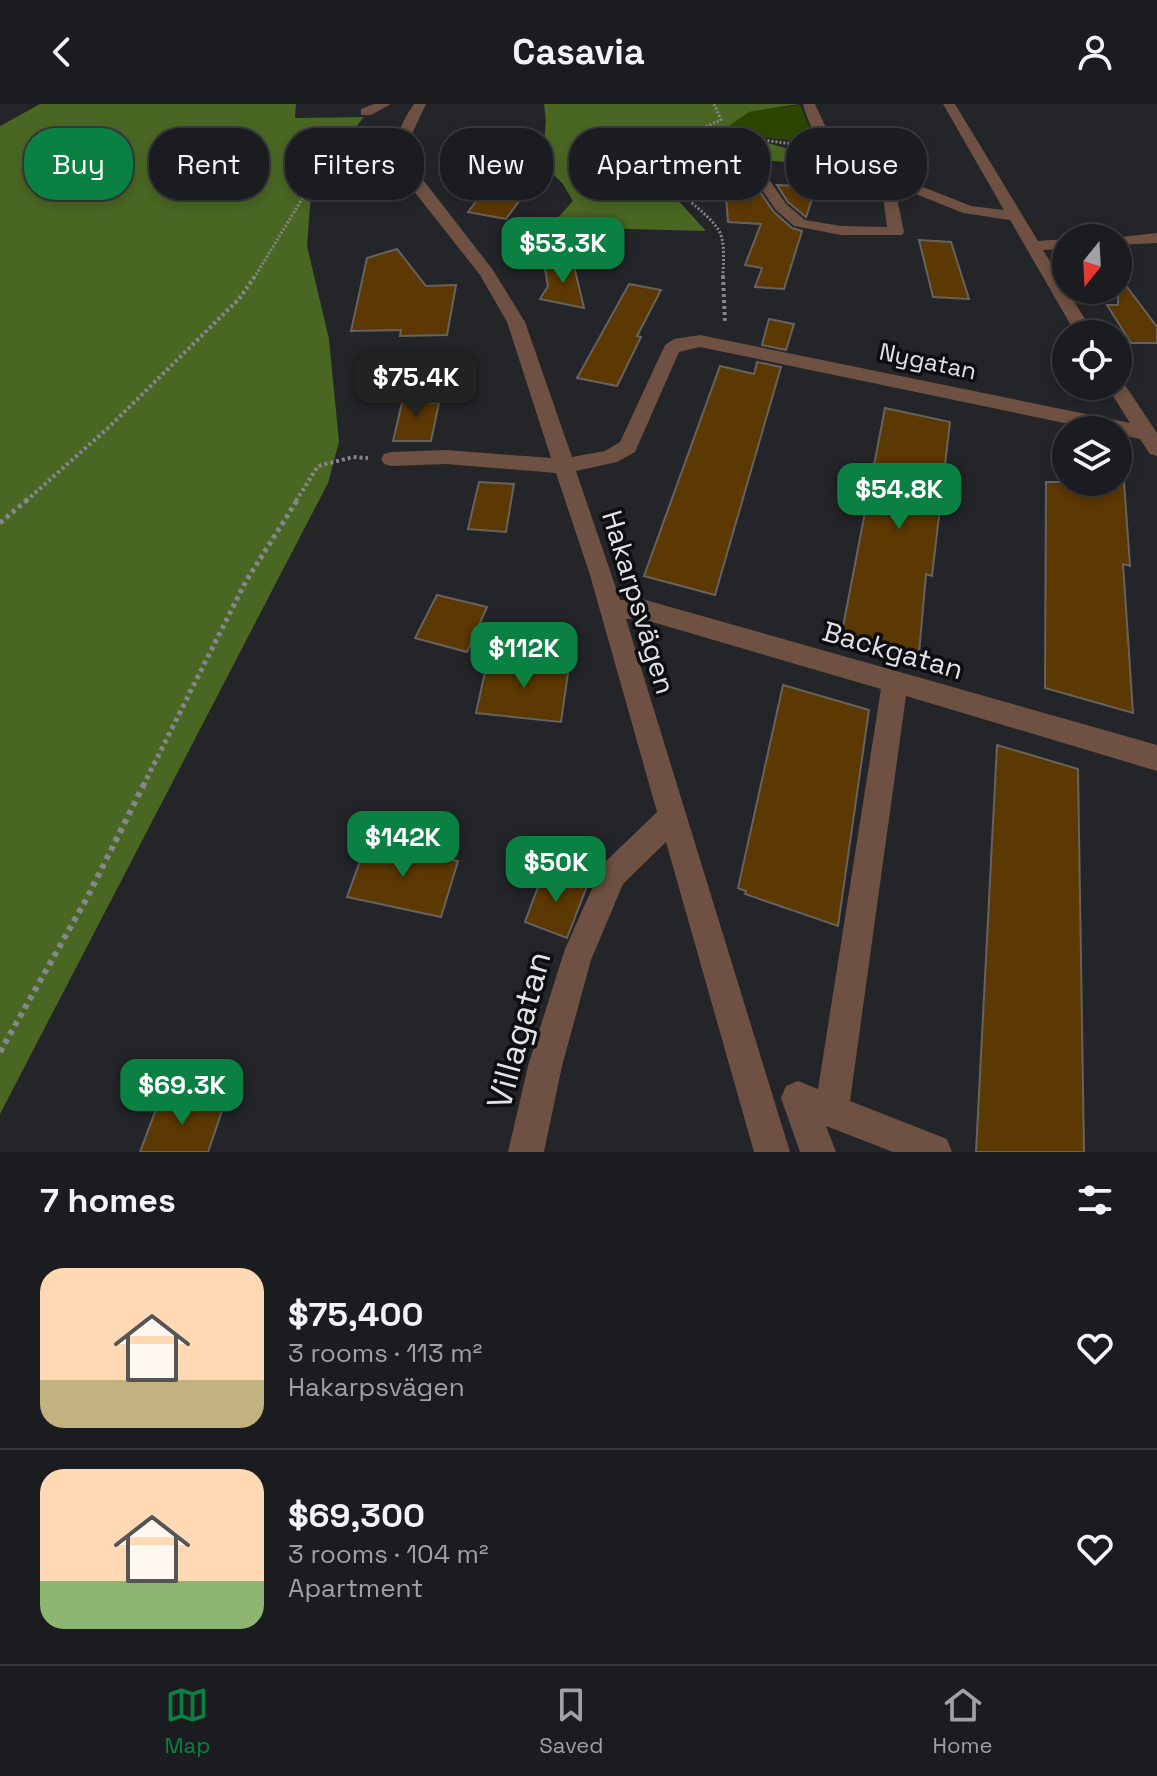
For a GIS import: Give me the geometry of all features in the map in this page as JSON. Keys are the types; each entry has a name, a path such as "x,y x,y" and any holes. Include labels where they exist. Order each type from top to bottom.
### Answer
{"street":[{"path":"366,112 385,104"},
{"name":"Hakarpsvägen","path":"420,104 400,136 402,162 504,298 516,322 611,610 772,1152"},
{"path":"809,104 821,128"},
{"path":"949,104 1077,320"},
{"path":"770,190 789,217 799,223 819,227 896,232 893,200"},
{"path":"927,194 968,210 1016,216"},
{"path":"1132,239 1157,238"},
{"path":"1032,246 1052,245"},
{"name":"Nygatan","path":"566,466 610,457 628,447 671,349 680,343 700,341 1151,441"},
{"path":"1125,400 1151,441"},
{"path":"391,459 446,457 566,466"},
{"name":"Backgatan","path":"611,610 642,609 1157,758"},
{"path":"832,1111 895,682"},
{"name":"Villagatan","path":"526,1152 545,1066 576,960 613,874 673,816"},
{"path":"818,1152 798,1098 935,1151"}],"path":[{"path":"704,128 721,120 714,104"},
{"path":"0,523 120,417 239,299 271,253 336,143 366,112"},
{"path":"688,200 718,229 722,240 725,346"},
{"path":"0,1052 87,898 246,581 318,466 353,457 391,459"}],"green space":[{"path":"40,104 296,104 295,118 364,117 355,128 285,128 285,200 310,200 307,246 329,339 339,442 328,483 0,1114 0,126"},
{"path":"544,104 799,104 749,112 726,128 569,128 569,194 553,174 553,128 545,128"},
{"path":"800,105 810,128 786,128 786,140 770,138 770,128 726,128 748,112"},
{"path":"770,144 786,148 786,162 770,161"},
{"path":"678,200 706,231 589,228 531,235 523,223 555,221 573,201"}],"building":[{"path":"777,185 786,185 786,199"},
{"path":"477,200 520,200 506,219 468,212"},
{"path":"726,200 766,200 792,228 802,231 784,289 755,287 762,268 745,265 761,224 728,222"},
{"path":"787,200 812,200 806,217"},
{"path":"919,240 951,242 969,299 933,297"},
{"path":"397,249 426,286 456,285 447,335 400,336 401,330 351,331 367,258"},
{"path":"573,262 584,308 540,299 548,286 544,264"},
{"path":"629,284 661,290 637,336 641,337 617,386 577,378"},
{"path":"1132,294 1157,327 1157,343 1132,343 1132,320 1116,320 1107,305 1132,304"},
{"path":"769,319 794,324 786,350 762,345"},
{"path":"757,362 781,367 715,595 644,576 720,366 754,374"},
{"path":"404,394 433,395 431,403 439,403 431,441 393,441"},
{"path":"885,408 950,422 932,576 926,574 919,653 842,632"},
{"path":"479,482 514,484 506,532 468,529"},
{"path":"1046,482 1052,482 1052,496 1125,496 1130,566 1123,564 1133,713 1045,688"},
{"path":"437,595 487,607 467,652 415,638"},
{"path":"488,658 569,666 561,722 476,713"},
{"path":"783,685 869,710 838,926 745,894 746,891 738,888"},
{"path":"997,745 1078,769 1084,1152 976,1152"},
{"path":"367,842 458,861 441,917 347,897"},
{"path":"544,871 587,886 567,938 525,922"},
{"path":"161,1096 223,1108 208,1152 140,1152"}]}
